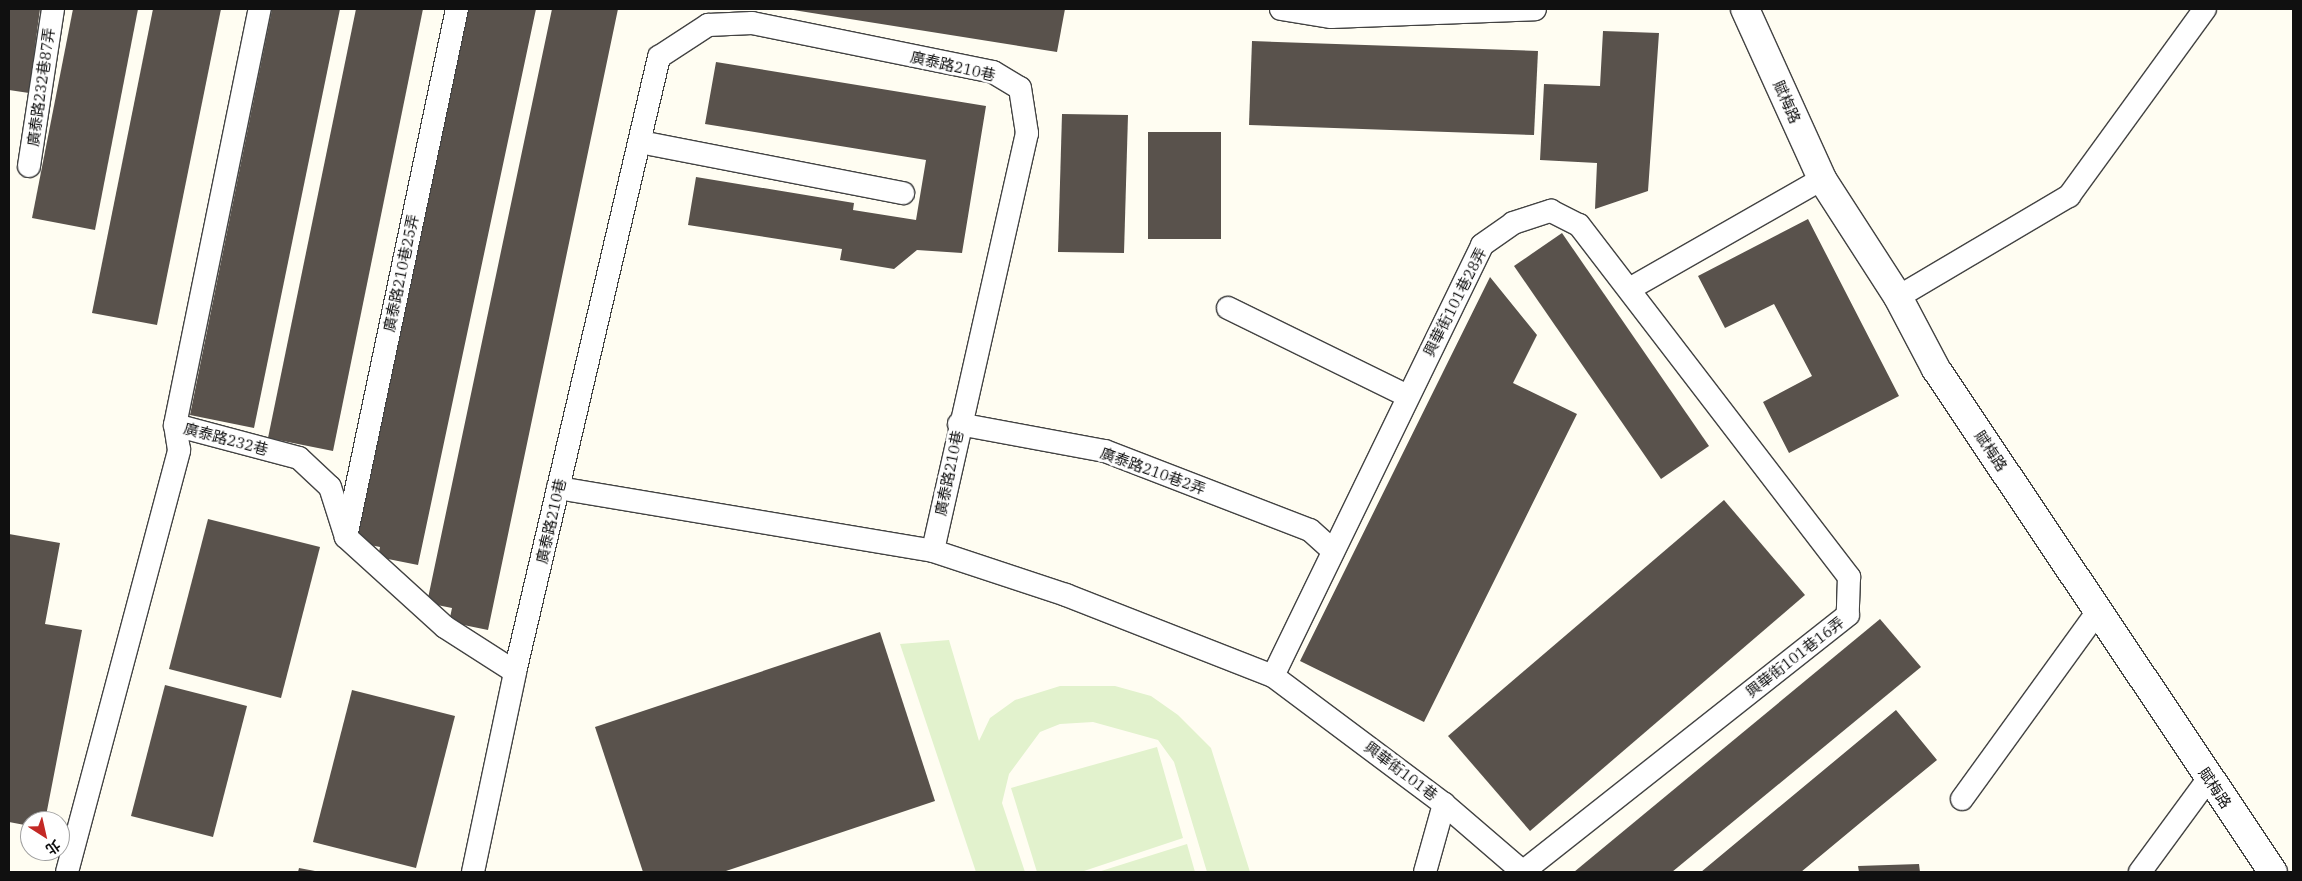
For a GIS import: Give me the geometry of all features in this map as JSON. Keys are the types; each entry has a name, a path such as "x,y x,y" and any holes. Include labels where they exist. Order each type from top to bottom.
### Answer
{"street":[{"name":"賦梅路","path":"1745,9 1822,179 1898,297 1936,369 2272,872"}],"lane":[{"name":"廣泰路232巷87弄","path":"29,166 53,9"},
{"name":"廣泰路232巷","path":"260,9 175,425 299,458 330,487 346,537 445,627 515,672"},
{"name":"廣泰路210巷25弄","path":"346,537 456,9"},
{"path":"1281,9 1330,17 1535,9"},
{"path":"1898,297 2069,196 2204,9"},
{"name":"廣泰路210巷","path":"473,872 515,672 659,57 708,25 762,25 993,72 1020,88 1027,133 960,424 933,551"},
{"path":"640,142 904,193"},
{"path":"1631,288 1822,179"},
{"name":"興華街101巷28弄","path":"1273,676 1482,245 1513,223 1551,211 1579,225 1631,288"},
{"name":"興華街101巷16弄","path":"1523,872 1848,614 1849,577 1631,288"},
{"path":"1228,308 1408,396"},
{"name":"廣泰路210巷2弄","path":"960,424 1105,451 1310,530 1333,551"},
{"path":"67,872 179,450 175,425"},
{"name":"興華街101巷","path":"558,488 933,551 1066,595 1273,676 1444,804 1523,872"},
{"path":"1962,798 2098,611"},
{"path":"2140,872 2209,778"},
{"path":"1425,872 1444,804"}],"green space":[{"path":"949,640 979,741 990,718 1015,700 1060,686 1115,686 1151,696 1178,715 1211,748 1250,872 1207,872 1174,762 1158,740 1093,722 1060,724 1040,732 1009,774 1002,803 1025,872 976,872 900,644"},
{"path":"1157,747 1183,838 1081,872 1037,872 1011,788"},
{"path":"1187,844 1195,872 1098,872"}],"building":[{"path":"9,9 40,9 29,93 9,90"},
{"path":"73,9 138,9 95,230 32,218"},
{"path":"153,9 221,9 157,325 92,313"},
{"path":"272,9 340,9 254,428 190,415"},
{"path":"356,9 423,9 333,451 268,438"},
{"path":"468,9 536,9 418,565 378,557 380,547 355,542"},
{"path":"552,9 618,9 488,630 449,622 452,608 427,603"},
{"path":"787,9 1065,9 1057,52"},
{"path":"1603,31 1659,33 1648,191 1595,209 1597,163 1540,160 1544,84 1600,86"},
{"path":"1252,41 1538,51 1534,135 1249,125"},
{"path":"716,62 986,106 962,253 917,250 894,269 840,260 842,249 688,225 696,177 854,203 853,210 916,220 926,160 705,124"},
{"path":"1062,114 1128,115 1124,253 1058,252"},
{"path":"1148,132 1221,132 1221,239 1148,239"},
{"path":"1808,219 1899,396 1789,453 1763,402 1812,376 1774,304 1725,328 1698,276"},
{"path":"1562,233 1709,446 1661,479 1514,266"},
{"path":"1490,277 1537,335 1513,383 1577,414 1424,722 1300,661"},
{"path":"1724,500 1805,595 1530,831 1448,736"},
{"path":"208,519 320,547 281,698 169,669"},
{"path":"9,534 60,543 45,624 82,630 47,811 20,811 20,824 9,822"},
{"path":"1880,619 1921,667 1672,872 1574,872"},
{"path":"880,632 935,801 723,872 643,872 595,727"},
{"path":"165,685 247,706 213,837 131,816"},
{"path":"352,690 455,716 416,868 313,842"},
{"path":"1896,710 1937,760 1801,872 1701,872"},
{"path":"1919,864 1920,872 1859,872 1858,866"},
{"path":"299,868 315,871 315,872 298,872"}]}
